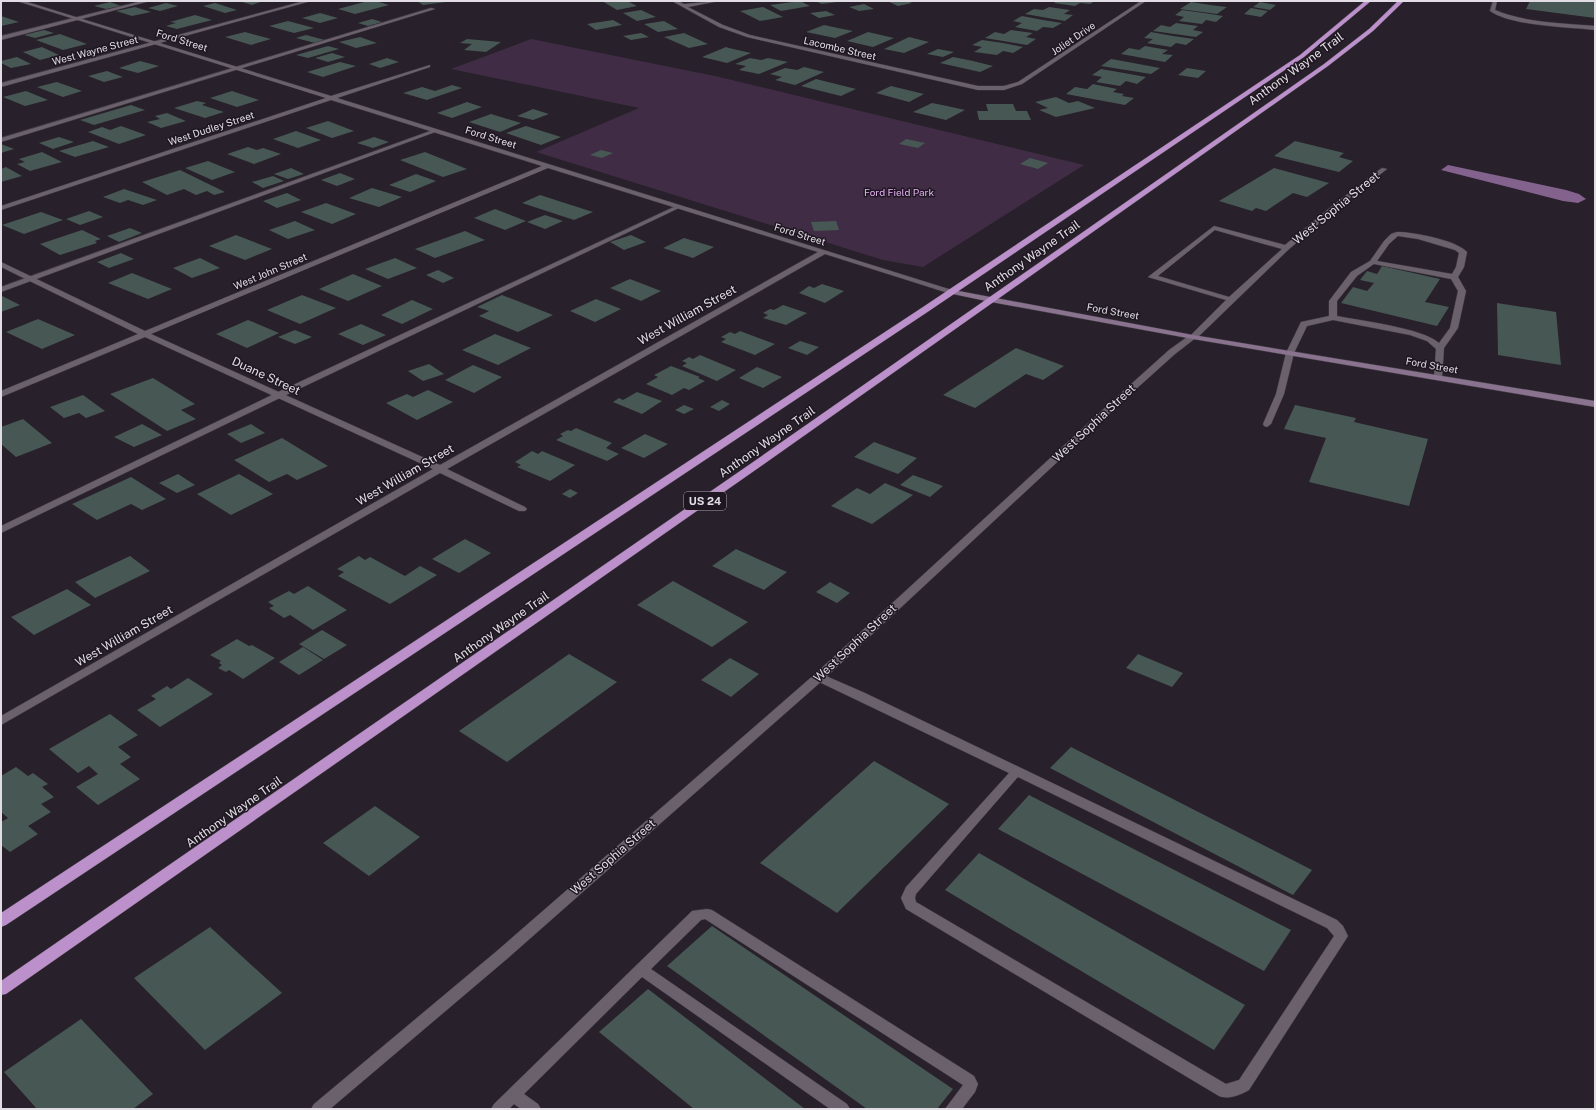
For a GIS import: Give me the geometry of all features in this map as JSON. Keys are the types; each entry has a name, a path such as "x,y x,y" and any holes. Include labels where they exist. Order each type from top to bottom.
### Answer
{"highway":[{"name":"Anthony Wayne Trail","path":"1,921 900,327 951,291 1302,56 1368,1"},
{"name":"Anthony Wayne Trail","path":"1,989 1326,65 1371,30 1401,1"}],"main road":[{"name":"Ford Street","path":"951,291 991,300 1193,336 1595,404"}],"street":[{"name":"Ford Street","path":"19,1 951,291"},
{"path":"1,38 148,1"},
{"name":"West Wayne Street","path":"1,85 309,1"},
{"name":"Lacombe Street","path":"674,1 721,26 749,36 978,88 1009,87"},
{"path":"683,6 717,1"},
{"name":"Joliet Drive","path":"1009,87 1056,60 1144,1"},
{"path":"1495,1 1492,11 1500,14 1519,19 1595,28"},
{"path":"1,140 238,69 433,8"},
{"name":"West Dudley Street","path":"1,208 428,66"},
{"path":"1,290 435,131"},
{"name":"West John Street","path":"1,394 547,166"},
{"name":"West Sophia Street","path":"319,1109 503,954 819,677 1123,396 1172,352 1193,336 1229,299 1344,198 1384,169"},
{"path":"1,530 280,395 678,207"},
{"path":"1229,299 1152,277 1214,228 1287,248"},
{"path":"1333,318 1333,301 1354,274 1373,262 1378,252 1392,237 1404,234 1458,248 1463,252 1460,267 1454,277"},
{"name":"West William Street","path":"1,721 440,469 823,252"},
{"path":"1373,262 1454,277 1462,291 1454,328 1440,348 1438,377"},
{"name":"Duane Street","path":"1,264 145,334 440,469 522,509"},
{"path":"1267,424 1280,394 1290,353 1304,324 1333,318 1412,333 1430,339 1440,348"},
{"path":"819,677 1017,771 1332,924 1341,936 1244,1085 1237,1089 1224,1091 911,905 908,898 911,891 1017,771"},
{"path":"499,1109 697,915 707,914 969,1081 971,1084 970,1087 953,1109"},
{"path":"641,969 842,1109"},
{"path":"514,1095 533,1109"}],"green space":[{"name":"Ford Field Park","path":"531,39 715,76 1084,165 923,267 883,260 536,152 639,108 451,69"}],"shaded area":[{"path":"1448,165 1566,190 1579,194 1586,199 1578,203 1563,201 1441,170"}],"building":[{"path":"239,1 263,1 252,5"},
{"path":"368,1 376,1 389,5 355,14 338,9"},
{"path":"417,1 446,1 446,2 423,5"},
{"path":"602,1 627,1 637,6 617,10"},
{"path":"800,1 810,6 781,11 770,5"},
{"path":"815,1 837,1 837,2 822,4"},
{"path":"887,1 908,1 912,3 898,6"},
{"path":"1057,1 1095,1 1090,4 1080,3 1075,6 1054,3"},
{"path":"1530,1 1595,2 1595,18 1526,9"},
{"path":"110,2 121,6 106,9 94,6"},
{"path":"1191,2 1227,7 1217,14 1180,9"},
{"path":"1260,2 1276,5 1270,10 1253,7"},
{"path":"166,3 178,6 160,11 148,8"},
{"path":"215,3 237,10 225,13 203,6"},
{"path":"864,4 874,9 859,11 849,7"},
{"path":"135,7 151,12 132,16 116,11"},
{"path":"763,7 783,17 760,21 740,11"},
{"path":"1049,7 1070,10 1064,14 1073,15 1065,21 1025,14 1034,9 1043,10"},
{"path":"1251,8 1268,11 1261,17 1244,14"},
{"path":"641,10 656,17 637,21 623,13"},
{"path":"1182,10 1223,16 1216,22 1206,20 1202,24 1179,21 1184,17 1175,15"},
{"path":"826,11 835,15 819,18 810,13"},
{"path":"320,13 338,18 320,23 302,18"},
{"path":"195,15 212,20 177,29 166,26 176,23 170,22"},
{"path":"1,16 19,22 1,26"},
{"path":"1022,16 1062,23 1053,28 1043,27 1037,31 1015,27 1022,23 1013,21"},
{"path":"372,19 382,22 368,26 358,23"},
{"path":"613,20 622,25 596,30 587,24"},
{"path":"288,21 314,28 294,33 269,26"},
{"path":"664,21 678,29 658,32 644,24"},
{"path":"1176,23 1198,26 1193,30 1203,32 1196,37 1153,31 1161,25 1170,27"},
{"path":"824,25 853,31 835,38 806,32"},
{"path":"44,30 54,33 35,38 24,35"},
{"path":"1011,30 1033,33 1026,37 1036,39 1027,45 985,38 995,32 1004,34"},
{"path":"245,32 271,39 251,45 225,37"},
{"path":"868,32 894,38 873,47 847,41"},
{"path":"1151,32 1194,39 1186,45 1176,43 1171,47 1147,43 1153,39 1144,38"},
{"path":"641,33 649,37 631,40 623,36"},
{"path":"684,33 708,44 689,48 664,37"},
{"path":"60,34 87,44 63,50 36,40"},
{"path":"306,35 325,40 315,43 296,38"},
{"path":"360,37 377,43 356,48 339,42"},
{"path":"909,37 929,42 904,53 884,49"},
{"path":"467,39 501,42 486,52 464,50 472,44 460,43"},
{"path":"982,40 1023,47 1013,53 1003,51 997,55 974,52 982,47 972,45"},
{"path":"328,46 339,49 308,58 296,55"},
{"path":"1145,46 1168,50 1162,54 1173,55 1165,62 1121,54 1129,48 1139,50"},
{"path":"42,47 59,55 40,60 23,52"},
{"path":"726,47 751,53 727,63 702,57"},
{"path":"938,49 954,52 943,57 927,54"},
{"path":"332,53 345,57 328,62 315,58"},
{"path":"17,57 31,64 11,68 1,63 1,61"},
{"path":"953,57 993,66 980,72 940,63"},
{"path":"387,58 399,62 380,68 369,64"},
{"path":"750,58 761,60 768,58 788,62 759,74 739,70 746,66 735,64"},
{"path":"1111,59 1160,68 1151,74 1101,66"},
{"path":"140,61 159,66 138,73 119,68"},
{"path":"340,62 356,66 323,77 307,72"},
{"path":"804,67 824,72 795,85 775,80 782,77 770,74 785,68 797,70"},
{"path":"1187,68 1206,71 1198,78 1178,75"},
{"path":"1101,69 1146,77 1137,84 1126,81 1120,86 1096,82 1102,77 1092,75"},
{"path":"107,71 123,77 104,82 88,76"},
{"path":"816,79 856,89 841,96 801,86"},
{"path":"57,82 82,91 63,97 37,87"},
{"path":"1093,84 1117,89 1113,92 1124,94 1122,96 1134,98 1125,105 1066,94 1075,87 1087,89"},
{"path":"452,85 462,88 427,100 403,93 422,87 435,91"},
{"path":"891,86 924,94 909,102 876,93"},
{"path":"26,91 48,100 25,106 3,97"},
{"path":"232,91 259,100 237,107 210,98"},
{"path":"1056,97 1069,103 1078,101 1095,108 1056,117 1039,110 1048,108 1035,102"},
{"path":"197,101 206,103 202,105 224,112 205,118 174,108"},
{"path":"467,102 482,107 452,118 437,113"},
{"path":"932,103 965,110 946,120 913,112"},
{"path":"986,104 1013,104 1016,111 1027,111 1031,120 979,120 977,111 988,111"},
{"path":"131,105 145,110 94,125 80,120"},
{"path":"533,109 549,114 533,120 517,116"},
{"path":"167,113 186,121 161,128 147,122 160,119 155,116"},
{"path":"491,114 521,123 500,132 469,122"},
{"path":"328,121 354,131 332,138 306,128"},
{"path":"121,126 146,135 119,144 88,132 102,127 110,130"},
{"path":"526,126 561,137 541,145 506,133"},
{"path":"296,131 321,140 298,148 273,139"},
{"path":"59,137 74,142 53,149 39,143"},
{"path":"374,137 389,142 373,148 357,143"},
{"path":"906,139 925,143 918,148 899,144"},
{"path":"93,141 109,147 75,157 59,151"},
{"path":"1295,141 1344,153 1339,157 1353,161 1339,172 1274,156"},
{"path":"1,144 14,149 1,153"},
{"path":"248,147 257,150 263,148 281,154 254,164 227,154"},
{"path":"601,150 613,153 602,158 590,155"},
{"path":"42,152 62,162 30,171 17,164 25,162 19,159"},
{"path":"425,152 467,169 443,177 400,160"},
{"path":"1030,158 1048,163 1038,169 1020,164"},
{"path":"208,161 235,172 212,180 185,168"},
{"path":"6,167 22,176 1,182 1,169"},
{"path":"291,168 304,174 288,179 274,174"},
{"path":"1274,168 1329,183 1307,197 1293,193 1266,211 1256,208 1252,211 1219,201"},
{"path":"180,170 225,192 214,195 207,191 196,195 184,189 167,195 142,182"},
{"path":"340,173 355,179 337,186 321,180"},
{"path":"416,174 436,181 410,192 389,185"},
{"path":"273,176 284,181 263,188 252,182"},
{"path":"372,188 402,197 379,207 349,198"},
{"path":"124,189 157,200 143,205 128,200 120,203 103,197"},
{"path":"287,193 301,200 277,208 263,201"},
{"path":"540,195 593,212 574,220 522,203"},
{"path":"326,203 356,214 332,224 301,212"},
{"path":"495,209 526,221 505,230 474,218"},
{"path":"89,211 103,217 80,225 66,219"},
{"path":"41,212 63,220 24,234 2,225"},
{"path":"545,215 563,221 545,229 527,222"},
{"path":"295,221 315,230 288,239 269,230"},
{"path":"836,221 839,230 814,231 811,222"},
{"path":"130,228 142,233 119,242 107,236"},
{"path":"82,230 101,239 95,241 97,243 60,255 40,244"},
{"path":"465,231 485,240 435,258 415,249"},
{"path":"236,235 272,249 245,260 209,246"},
{"path":"631,235 646,242 624,250 610,242"},
{"path":"684,238 714,247 693,258 663,248"},
{"path":"121,253 134,259 109,268 97,262"},
{"path":"200,258 220,268 192,278 173,268"},
{"path":"395,258 417,268 388,279 365,269"},
{"path":"1382,266 1440,279 1425,302 1449,307 1437,326 1341,303 1353,287 1367,291 1374,283 1360,280 1367,271 1377,274"},
{"path":"438,270 454,278 443,283 426,275"},
{"path":"132,273 172,289 148,299 108,283"},
{"path":"353,274 382,286 348,301 319,289"},
{"path":"630,279 661,291 641,301 610,288"},
{"path":"822,284 844,291 825,303 799,293 809,286 814,288"},
{"path":"302,295 336,308 300,324 267,310"},
{"path":"502,295 553,315 518,332 479,316 489,311 477,307"},
{"path":"2,296 20,305 1,312"},
{"path":"596,299 621,309 595,322 570,311"},
{"path":"412,300 433,309 402,324 381,315"},
{"path":"1497,303 1556,312 1561,365 1498,355"},
{"path":"783,305 807,313 786,325 763,318 768,315 763,313 770,309 774,310"},
{"path":"38,319 75,335 42,349 6,332"},
{"path":"248,320 279,333 247,348 216,334"},
{"path":"361,324 386,335 363,345 338,334"},
{"path":"295,330 312,337 295,344 278,337"},
{"path":"740,331 775,344 755,355 721,342 726,339 721,337 730,332 735,334"},
{"path":"495,334 531,348 498,365 462,350"},
{"path":"800,341 819,347 807,355 788,348"},
{"path":"1016,348 1064,366 1043,380 1026,374 975,408 943,395"},
{"path":"700,355 736,370 717,381 682,366 687,363 682,361 689,357 693,359"},
{"path":"429,364 444,374 423,381 408,371"},
{"path":"473,365 502,377 474,393 445,380"},
{"path":"671,366 700,377 698,378 705,381 689,390 684,388 672,395 646,384 658,377 654,375"},
{"path":"757,367 782,377 763,388 739,378"},
{"path":"153,378 195,404 181,410 196,419 167,431 110,394"},
{"path":"428,390 453,402 417,420 386,403 407,394 413,397"},
{"path":"637,392 662,401 642,414 613,402 619,398 623,400"},
{"path":"83,395 105,411 86,418 79,413 64,418 50,407"},
{"path":"722,400 730,404 719,411 710,407"},
{"path":"684,405 694,409 684,414 675,410"},
{"path":"1295,405 1356,418 1354,422 1428,439 1409,506 1309,482 1326,438 1284,429"},
{"path":"23,419 52,443 16,457 1,444 1,427"},
{"path":"142,424 162,435 134,447 114,437"},
{"path":"251,424 265,433 241,443 227,434"},
{"path":"576,428 612,443 606,448 619,454 607,461 556,440 563,436 560,434"},
{"path":"645,434 668,444 644,458 621,448"},
{"path":"282,438 328,466 297,480 287,474 269,482 234,460"},
{"path":"874,442 917,458 898,474 854,457"},
{"path":"532,451 538,454 542,451 575,465 550,481 517,467 521,465 515,462"},
{"path":"178,474 195,485 177,493 159,483"},
{"path":"239,474 273,494 231,515 197,494"},
{"path":"913,475 943,486 930,497 900,485"},
{"path":"131,477 166,499 142,510 131,504 97,520 72,504"},
{"path":"885,483 913,495 872,524 831,506 857,488 870,494"},
{"path":"570,489 578,493 570,498 562,494"},
{"path":"465,539 491,553 459,573 432,559"},
{"path":"736,549 787,572 764,590 712,566"},
{"path":"130,556 150,571 95,598 75,582"},
{"path":"359,556 365,560 370,557 405,576 420,566 437,575 390,604 338,576 344,572 337,569"},
{"path":"673,581 748,622 712,647 637,605"},
{"path":"830,582 850,593 837,603 816,592"},
{"path":"308,586 347,610 313,630 290,615 284,618 269,608 274,606 268,602 289,591 294,594"},
{"path":"67,589 91,605 34,635 11,617"},
{"path":"322,630 347,645 324,659 299,644"},
{"path":"237,639 249,646 252,645 275,658 243,679 229,670 226,672 218,668 222,665 219,663 221,661 210,655"},
{"path":"303,647 323,660 299,675 279,662"},
{"path":"569,654 617,682 507,762 459,731"},
{"path":"1138,654 1183,673 1172,687 1126,668"},
{"path":"730,658 759,674 731,697 701,680"},
{"path":"188,678 213,694 160,727 137,710 156,699 151,696 167,686 171,689"},
{"path":"110,714 138,735 118,747 131,757 120,764 140,779 98,805 76,787 98,774 89,766 78,773 49,749"},
{"path":"1071,747 1312,870 1293,895 1050,768"},
{"path":"874,761 949,804 837,913 760,863"},
{"path":"16,767 28,776 33,773 48,784 42,787 54,797 41,804 51,812 28,826 38,834 10,852 1,845 1,822 8,818 1,812 1,776"},
{"path":"1029,795 1291,930 1264,971 998,829"},
{"path":"375,806 420,837 369,876 323,843"},
{"path":"979,853 1245,1005 1214,1050 945,890"},
{"path":"712,926 953,1089 937,1109 867,1109 667,966"},
{"path":"210,927 282,993 205,1050 134,978"},
{"path":"648,989 805,1109 694,1109 599,1032"},
{"path":"81,1019 153,1094 133,1109 37,1109 4,1072"}]}
